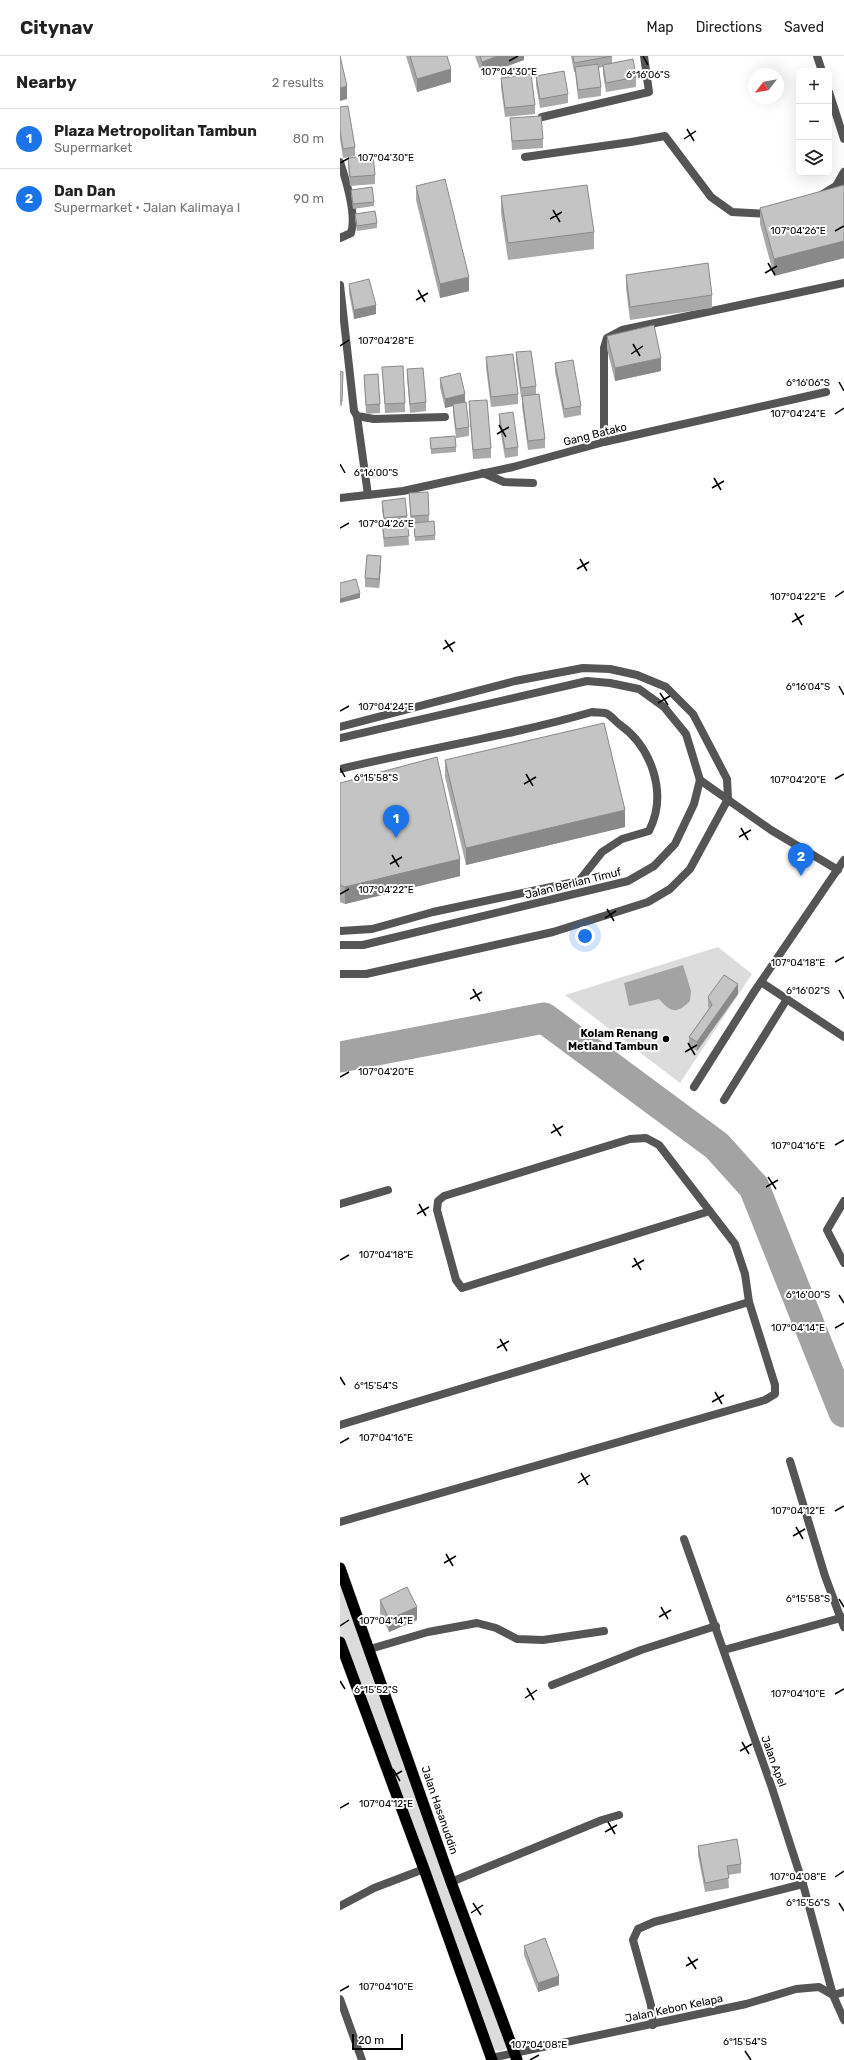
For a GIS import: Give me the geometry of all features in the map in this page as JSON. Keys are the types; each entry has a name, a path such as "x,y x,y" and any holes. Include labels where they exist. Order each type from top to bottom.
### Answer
{"highway":[{"name":"Jalan Hasanuddin","path":"340,1568 370,1649 451,1882 516,2056"},
{"path":"340,1642 424,1869 491,2059"}],"street":[{"path":"542,117 650,92 644,56"},
{"path":"817,56 821,68"},
{"path":"832,101 844,139"},
{"path":"525,157 665,136 711,197 732,212 777,214"},
{"path":"340,162 350,202 353,225 350,233 340,238"},
{"path":"816,197 840,185 844,172"},
{"path":"604,442 604,348 607,338 622,330 844,283"},
{"path":"340,285 354,411 357,416 368,495"},
{"name":"Gang Batako","path":"340,498 403,491 513,467 604,442 826,392"},
{"path":"357,416 374,419 445,417"},
{"path":"483,473 504,482 533,483"},
{"path":"340,727 515,682 583,668 610,669 637,675 666,687 693,714 727,779 728,799 690,869 670,889 648,902 553,932 366,974 340,974"},
{"path":"340,738 587,682 610,683 639,689 664,707 686,734 700,780 771,830 841,872"},
{"path":"340,769 480,740 592,712 605,713 631,732 654,770 657,790 657,809 649,831 622,839 602,852 579,881 433,912 372,929 340,930"},
{"name":"Jalan Berlian Timuf","path":"340,946 363,945 628,881 654,866 675,844 694,804 700,780"},
{"path":"694,1087 761,982 841,872 844,860"},
{"path":"761,982 844,1037"},
{"path":"724,1100 787,999"},
{"path":"340,1522 765,1400 775,1394 775,1385 749,1302 746,1274 735,1244 710,1211 659,1145 646,1138 630,1139 444,1196 438,1201 437,1210 456,1280 462,1288 710,1211"},
{"path":"340,1204 388,1190"},
{"path":"844,1201 827,1230 844,1263"},
{"path":"340,1425 749,1302"},
{"path":"790,1461 825,1576 842,1618 844,1627"},
{"name":"Jalan Apel","path":"684,1539 772,1788 803,1884 833,1995"},
{"path":"724,1650 842,1618"},
{"path":"370,1649 428,1632 477,1623 496,1628 517,1639 544,1640 604,1631"},
{"path":"552,1685 640,1650 716,1626"},
{"path":"451,1882 602,1820 619,1815"},
{"path":"340,1906 374,1888 424,1869"},
{"path":"653,2025 651,2005 633,1940 638,1929 654,1922 803,1884"},
{"name":"Jalan Kebon Kelapa","path":"491,2059 516,2056 746,2004 796,1989 819,1987 833,1995"},
{"path":"844,1992 833,1995 844,2020"},
{"path":"340,1999 362,2060"}],"shaded area":[{"name":"Kolam Renang Metland Tambun","path":"718,947 752,974 680,1083 565,995"},
{"path":"683,965 691,991 690,1001 685,1005 678,1010 674,1010 667,1007 659,999 629,1006 624,983"},
{"path":"340,1568 507,2048 501,2051 493,2050 340,1642"}],"building":[{"path":"340,56 347,86 340,88"},
{"path":"410,56 447,56 451,69 417,79"},
{"path":"480,56 498,56 482,62"},
{"path":"573,56 612,56 574,63"},
{"path":"633,59 636,77 606,83 603,65"},
{"path":"598,64 601,87 578,90 575,67"},
{"path":"564,71 568,94 540,99 536,76"},
{"path":"531,74 535,105 505,108 501,78"},
{"path":"348,106 355,147 343,149 340,130 340,107"},
{"path":"541,116 543,139 512,141 510,118"},
{"path":"373,155 375,175 350,177 348,158"},
{"path":"445,179 469,277 440,284 416,186"},
{"path":"587,185 594,232 508,243 501,196"},
{"path":"844,185 844,241 774,259 760,208"},
{"path":"372,187 374,202 353,204 351,190"},
{"path":"375,211 377,223 357,226 355,214"},
{"path":"708,263 712,295 630,307 626,275"},
{"path":"369,279 376,305 354,310 349,284"},
{"path":"654,325 661,358 615,368 607,336"},
{"path":"531,351 536,386 521,388 516,352"},
{"path":"513,354 518,394 491,397 486,357"},
{"path":"573,360 581,406 564,409 555,363"},
{"path":"403,366 405,403 385,404 382,367"},
{"path":"423,368 426,402 410,404 407,369"},
{"path":"340,371 343,372 342,401 340,401"},
{"path":"460,373 465,394 445,399 440,378"},
{"path":"378,374 380,404 366,405 364,375"},
{"path":"539,394 545,439 528,441 522,396"},
{"path":"487,400 491,448 473,450 469,401"},
{"path":"466,402 469,427 456,429 453,404"},
{"path":"513,412 518,447 505,449 499,414"},
{"path":"455,436 456,447 431,449 430,438"},
{"path":"428,492 429,515 411,516 409,493"},
{"path":"405,498 407,516 384,518 382,501"},
{"path":"407,520 409,536 384,538 382,522"},
{"path":"434,521 435,535 415,537 414,523"},
{"path":"367,555 381,556 379,579 365,578"},
{"path":"356,579 360,593 340,599 340,583"},
{"path":"604,723 625,810 466,848 445,760"},
{"path":"437,757 460,859 345,887 340,885 340,783"},
{"path":"724,975 738,984 697,1042 689,1037 712,1005 708,997"},
{"path":"407,1587 417,1607 389,1619 380,1600"},
{"path":"737,1839 741,1864 727,1866 729,1878 705,1883 698,1846"},
{"path":"545,1938 559,1976 538,1983 524,1946"}],"waterway":[{"path":"340,1057 544,1018 717,1146 754,1187 844,1412"}],"place":[{"name":"Plaza Metropolitan Tambun","path":"396,838"},
{"name":"Dan Dan","path":"801,876"},
{"name":"Kolam Renang Metland Tambun","path":"666,1039"}]}
